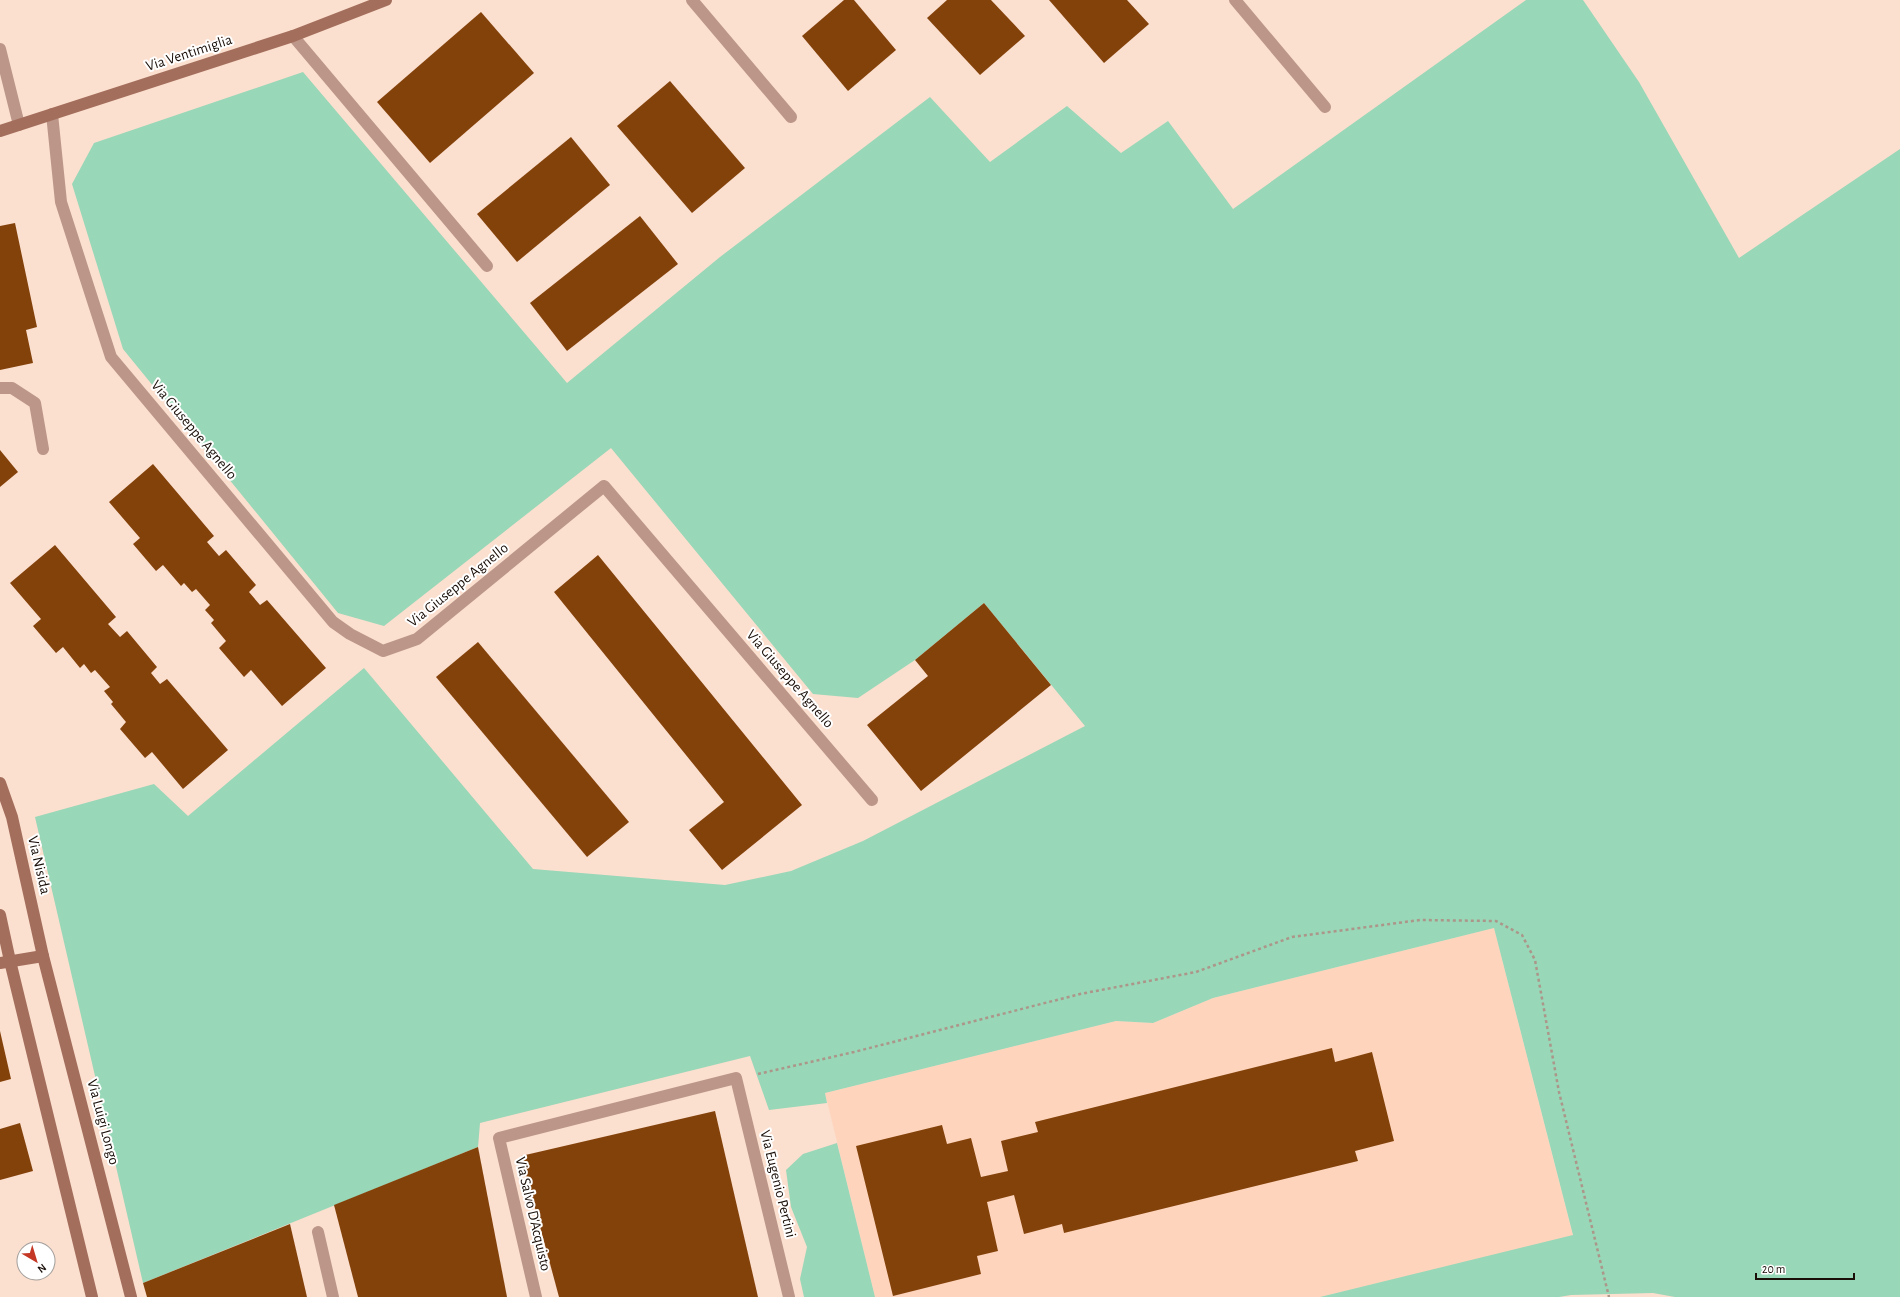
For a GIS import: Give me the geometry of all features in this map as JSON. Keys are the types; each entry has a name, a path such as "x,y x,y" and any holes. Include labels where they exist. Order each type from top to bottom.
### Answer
{"street":[{"name":"Via Ventimiglia","path":"0,131 294,36 386,0"},
{"path":"692,0 791,117"},
{"path":"1235,0 1325,107"},
{"path":"294,36 487,266"},
{"path":"0,49 19,125"},
{"name":"Via Giuseppe Agnello","path":"52,114 61,202 111,357 333,622 350,634 383,651 417,639 604,486 872,800"},
{"path":"0,388 12,388 35,404 43,449"},
{"name":"Via Nisida","path":"0,783 12,817 43,956"},
{"path":"0,915 5,962 92,1297"},
{"path":"5,962 43,956"},
{"name":"Via Luigi Longo","path":"43,956 131,1297"},
{"name":"Via Salvo D'Acquisto","path":"536,1297 499,1138 736,1078"},
{"name":"Via Eugenio Pertini","path":"736,1078 789,1297"},
{"path":"318,1232 333,1297"}],"path":[{"path":"736,1078 854,1052 1080,994 1196,972 1292,937 1420,920 1496,921 1522,935 1535,960 1559,1092 1609,1297"}],"shaded area":[{"path":"1494,928 1573,1236 1320,1297 875,1297 825,1093 1116,1021 1153,1023 1213,998"}],"green space":[{"path":"1526,0 1583,0 1639,82 1739,258 1900,149 1900,1297 1675,1297 1653,1293 1571,1295 1559,1297 1320,1297 1573,1235 1494,928 1213,998 1153,1023 1116,1021 825,1093 827,1103 769,1110 750,1056 480,1123 478,1147 143,1283 35,817 154,784 188,816 364,668 533,869 725,885 791,871 863,841 1085,726 984,603 915,660 858,698 813,694 611,448 384,626 338,613 123,349 72,184 94,143 303,72 567,383 720,257 930,97 990,162 1067,106 1121,153 1168,121 1233,209"},
{"path":"837,1143 875,1297 804,1297 800,1279 807,1247 791,1207 786,1170 803,1154"}],"building":[{"path":"844,0 854,0 896,50 848,91 802,36"},
{"path":"947,0 991,0 1025,36 980,75 927,18"},
{"path":"1049,0 1127,0 1149,24 1104,63"},
{"path":"481,12 534,73 430,163 377,102"},
{"path":"670,81 745,168 692,213 617,126"},
{"path":"571,137 610,185 517,262 477,214"},
{"path":"640,216 678,264 567,351 530,303"},
{"path":"15,223 37,327 26,330 33,363 0,370 0,226"},
{"path":"0,450 18,472 0,487"},
{"path":"153,464 214,536 207,542 219,556 226,550 256,585 249,592 260,605 267,600 326,668 282,706 251,670 244,677 219,648 226,641 211,623 214,620 205,610 210,605 196,589 192,592 184,583 181,586 163,565 156,571 133,544 140,538 109,502"},
{"path":"55,545 116,617 108,624 120,637 127,631 157,667 151,673 160,684 167,679 228,750 183,789 152,752 145,758 120,729 126,722 111,704 113,702 104,691 110,687 95,670 91,673 84,664 80,668 63,647 56,653 33,626 41,619 10,583"},
{"path":"598,555 802,805 722,870 689,830 724,802 554,592"},
{"path":"984,603 1051,685 921,791 867,725 928,676 915,660"},
{"path":"478,642 629,822 587,857 436,677"},
{"path":"0,1031 11,1079 0,1082"},
{"path":"1332,1048 1335,1062 1372,1052 1394,1141 1355,1151 1358,1161 1064,1233 1062,1224 1024,1234 1014,1195 987,1202 998,1251 977,1256 981,1274 893,1296 856,1146 942,1125 947,1144 971,1138 981,1177 1008,1171 1001,1141 1038,1132 1035,1122"},
{"path":"715,1111 758,1297 559,1297 521,1156"},
{"path":"20,1123 33,1171 0,1180 0,1129"},
{"path":"478,1147 507,1297 358,1297 334,1205"},
{"path":"290,1224 307,1297 147,1297 143,1283"}]}
